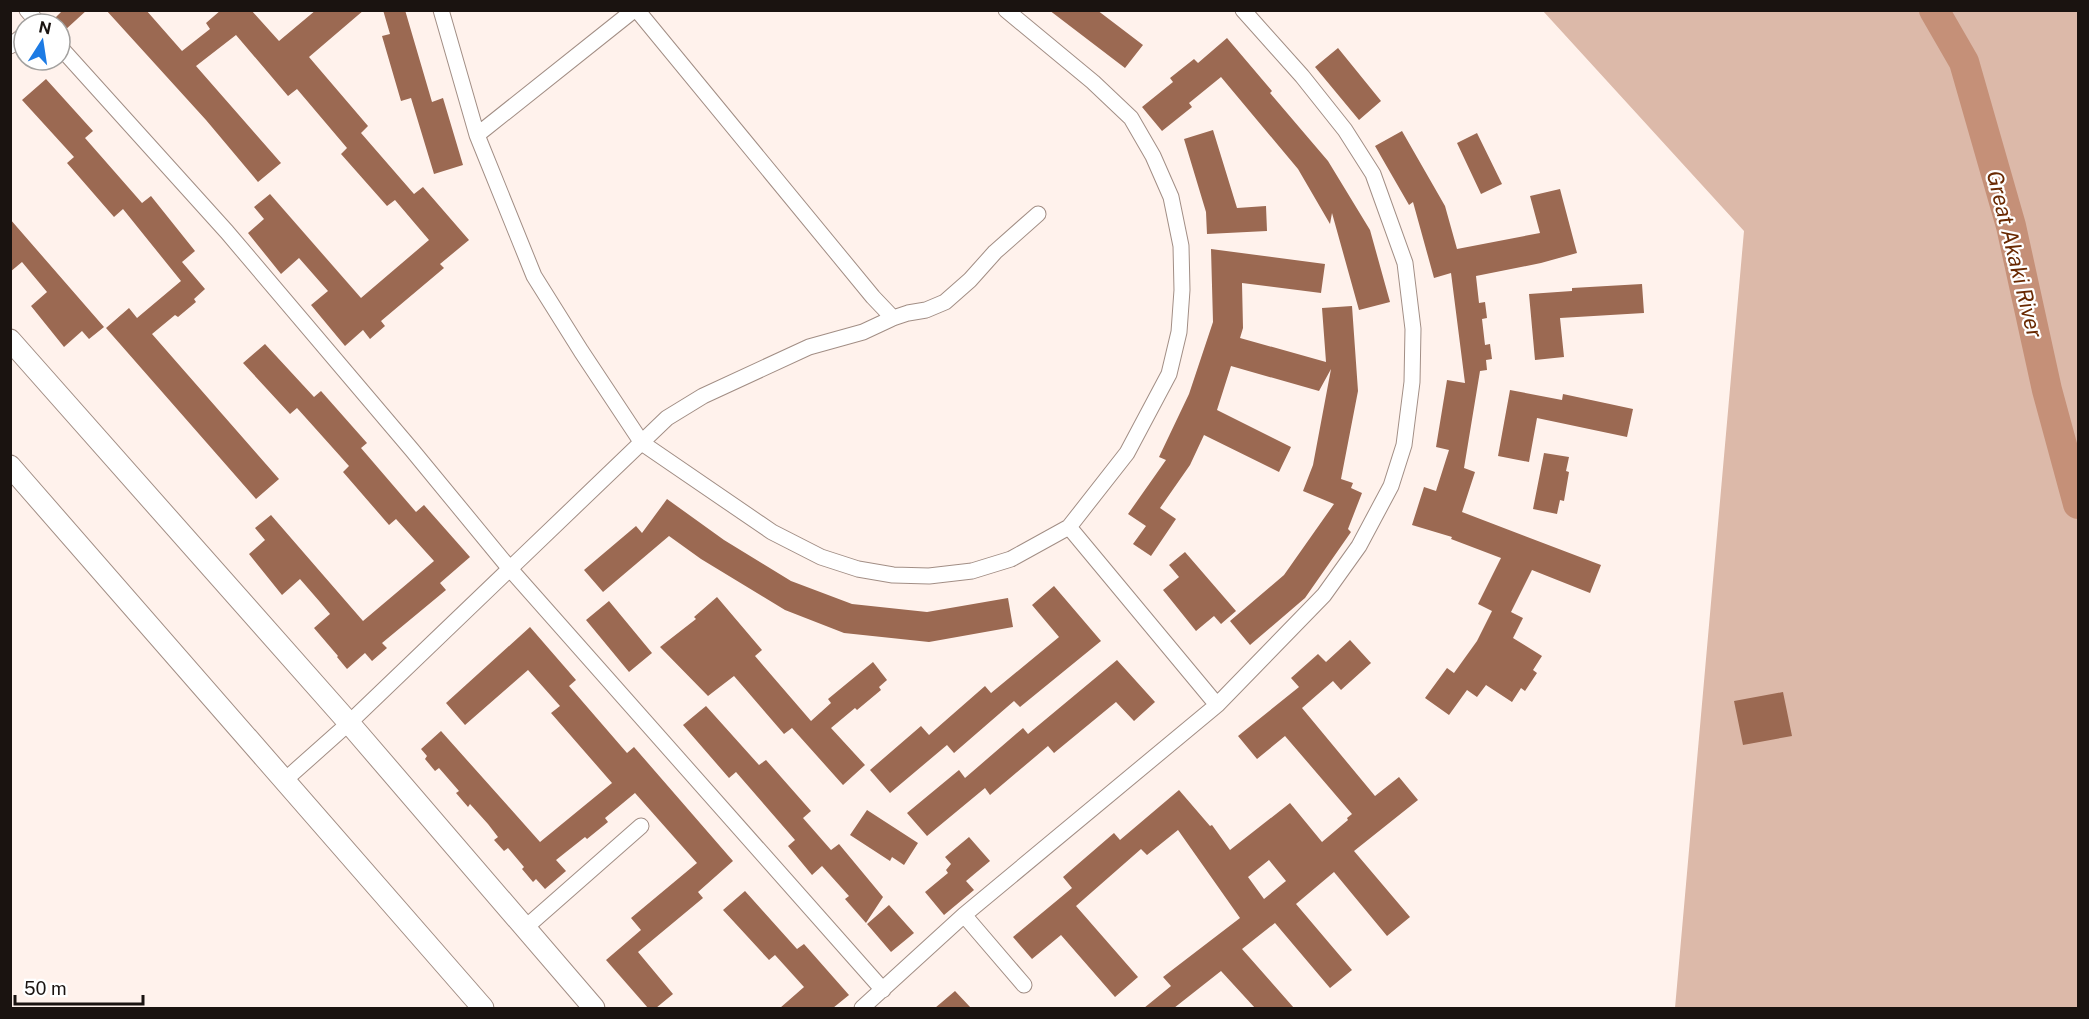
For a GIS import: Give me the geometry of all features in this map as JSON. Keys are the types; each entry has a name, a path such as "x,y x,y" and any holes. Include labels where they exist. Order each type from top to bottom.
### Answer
{"street":[{"path":"441,10 477,135 534,276 642,443 772,532 821,557 858,569 893,575 972,571 1011,559 1069,526 1127,453 1169,374 1179,332 1182,290 1181,246 1171,197 1153,156 1131,118 1093,82 1006,10"},
{"path":"477,135 636,10 873,297 893,318"},
{"path":"862,1008 964,915 1217,705 1324,595 1359,546 1391,486 1404,445 1412,382 1413,328 1405,263 1373,174 1345,130 1302,76 1243,10"},
{"path":"72,60 227,232 510,569 883,990"},
{"path":"285,780 349,723 667,418 703,396 808,346 864,332 893,318 926,310 945,302 970,280 995,252 1038,214"},
{"path":"10,340 349,723 594,1008"},
{"path":"10,466 483,1008"},
{"path":"1069,526 1217,705"},
{"path":"525,928 641,826"},
{"path":"964,915 1024,985"}],"shaded area":[{"path":"1543,11 2078,11 2078,1008 1675,1008 1744,231"}],"building":[{"path":"63,10 87,10 72,24 72,12 61,12"},
{"path":"106,10 146,10 182,51 210,29 206,23 221,10 251,10 279,41 316,10 364,10 309,57 368,126 361,133 414,194 423,187 469,240 440,264 444,268 381,321 385,326 370,339 363,330 345,346 311,305 328,291 299,258 281,274 248,233 264,219 254,207 270,194 361,298 429,240 395,200 387,206 341,154 347,148 297,89 288,96 236,35 196,66 281,163 258,182 206,120"},
{"path":"383,10 405,10 432,102 443,98 463,165 434,174 411,98 401,101 382,36 390,34"},
{"path":"1049,10 1097,10 1143,45 1125,68"},
{"path":"1227,38 1328,161 1370,230 1390,302 1359,310 1332,213 1330,224 1298,169 1221,77 1189,103 1192,107 1162,131 1142,107 1173,82 1170,78 1194,59 1198,63"},
{"path":"1338,48 1381,101 1359,120 1315,67"},
{"path":"46,79 93,131 85,138 142,203 151,196 195,251 182,262 205,289 194,299 196,302 178,317 175,315 152,334 279,479 256,499 106,328 129,308 137,318 181,281 123,209 114,217 67,163 74,157 22,100"},
{"path":"1213,130 1237,208 1266,206 1267,231 1207,234 1206,212 1184,139"},
{"path":"1402,131 1445,206 1457,249 1540,233 1530,196 1560,189 1577,253 1476,276 1479,303 1485,302 1487,318 1482,319 1485,345 1490,344 1492,359 1486,360 1487,370 1480,371 1464,468 1475,472 1462,512 1601,565 1590,593 1532,570 1511,612 1523,618 1513,638 1542,656 1533,670 1537,673 1525,691 1521,688 1512,702 1486,685 1477,697 1467,690 1449,715 1425,698 1447,668 1454,673 1477,641 1492,611 1478,604 1501,558 1451,539 1452,537 1412,525 1424,487 1436,491 1449,450 1436,447 1447,380 1465,383 1451,273 1434,278 1413,202 1409,205 1375,146"},
{"path":"1477,133 1502,184 1481,194 1457,143"},
{"path":"10,219 104,327 89,339 82,331 64,347 31,306 47,292 22,262 10,272"},
{"path":"1211,249 1325,264 1321,293 1242,283 1243,328 1240,338 1326,362 1322,308 1352,306 1358,391 1341,479 1353,483 1351,488 1362,493 1348,529 1351,532 1305,598 1250,645 1230,621 1284,575 1334,504 1303,491 1313,465 1331,369 1319,391 1231,366 1217,410 1291,447 1279,472 1204,435 1190,465 1160,508 1176,519 1151,556 1133,544 1146,526 1128,514 1166,460 1159,457 1189,394 1213,322"},
{"path":"1642,284 1644,313 1560,318 1564,357 1535,360 1529,294 1572,291 1572,288"},
{"path":"265,344 314,397 321,391 367,443 361,448 416,512 424,505 470,557 440,583 446,590 382,643 387,648 372,661 365,653 347,669 314,628 330,614 320,602 300,579 282,595 249,554 265,540 255,528 271,515 363,621 434,561 396,519 389,525 343,472 349,466 297,408 290,414 243,363"},
{"path":"1510,390 1562,400 1563,394 1633,409 1627,437 1537,418 1529,462 1498,456"},
{"path":"1544,453 1569,457 1564,501 1560,500 1557,514 1533,509"},
{"path":"667,499 724,540 791,581 852,604 927,612 1008,598 1013,627 929,642 844,633 785,610 701,559 669,536 603,592 584,570 636,526 642,533"},
{"path":"1185,552 1236,611 1221,624 1214,616 1196,631 1163,590 1179,577 1169,565"},
{"path":"1054,586 1101,641 1020,707 1014,701 954,753 947,745 890,793 870,770 921,726 929,735 985,686 991,693 1059,637 1032,605"},
{"path":"717,597 762,650 755,656 811,721 831,703 828,699 873,662 887,680 879,687 881,690 831,728 865,765 843,785 792,728 784,734 734,676 708,696 660,647 696,619 694,617"},
{"path":"609,601 652,653 629,672 586,620"},
{"path":"530,627 576,680 569,686 627,753 634,747 733,861 698,892 703,898 638,952 673,994 656,1008 648,1008 606,960 641,930 631,918 697,863 635,793 605,818 608,822 556,860 566,871 545,889 536,879 533,882 508,848 504,851 494,840 498,837 488,824 470,804 468,807 456,793 459,791 439,768 435,771 425,759 427,756 421,749 441,731 540,842 612,783 551,713 560,706 528,670 465,725 446,703"},
{"path":"1350,640 1371,663 1341,690 1333,681 1302,708 1375,796 1399,777 1418,800 1354,851 1410,917 1387,936 1334,872 1296,904 1352,970 1330,988 1275,923 1242,949 1294,1008 1255,1008 1221,971 1174,1008 1144,1008 1171,986 1163,977 1240,918 1178,830 1147,855 1141,849 1076,906 1138,977 1115,997 1061,935 1032,959 1013,937 1072,888 1063,877 1114,833 1120,840 1179,790 1210,826 1212,825 1230,850 1290,803 1322,842 1348,820 1347,818 1352,814 1285,736 1257,759 1238,736 1299,687 1291,678 1318,654 1326,662","holes":["1269,860 1286,881 1264,899 1248,877"]},
{"path":"1117,660 1155,702 1134,721 1116,702 1054,753 1048,746 990,795 985,788 927,836 907,813 959,770 965,778 1023,728 1028,734"},
{"path":"1783,692 1792,736 1743,745 1734,701"},
{"path":"706,706 759,765 766,760 811,811 803,818 831,850 839,844 883,897 866,923 845,899 849,896 822,866 812,875 788,846 795,840 736,772 729,778 683,725"},
{"path":"867,810 918,843 904,865 892,857 890,861 850,835"},
{"path":"969,837 990,861 966,881 974,890 944,915 925,892 948,873 946,870 951,864 945,857"},
{"path":"745,891 797,949 804,944 849,995 833,1008 780,1008 804,987 775,955 769,960 723,910"},
{"path":"889,905 914,933 891,952 867,924"},
{"path":"955,991 971,1008 935,1008"}],"waterway":[{"name":"Great Akaki River","path":"1934,10 1964,62 2011,226 2047,390 2078,504"}]}
